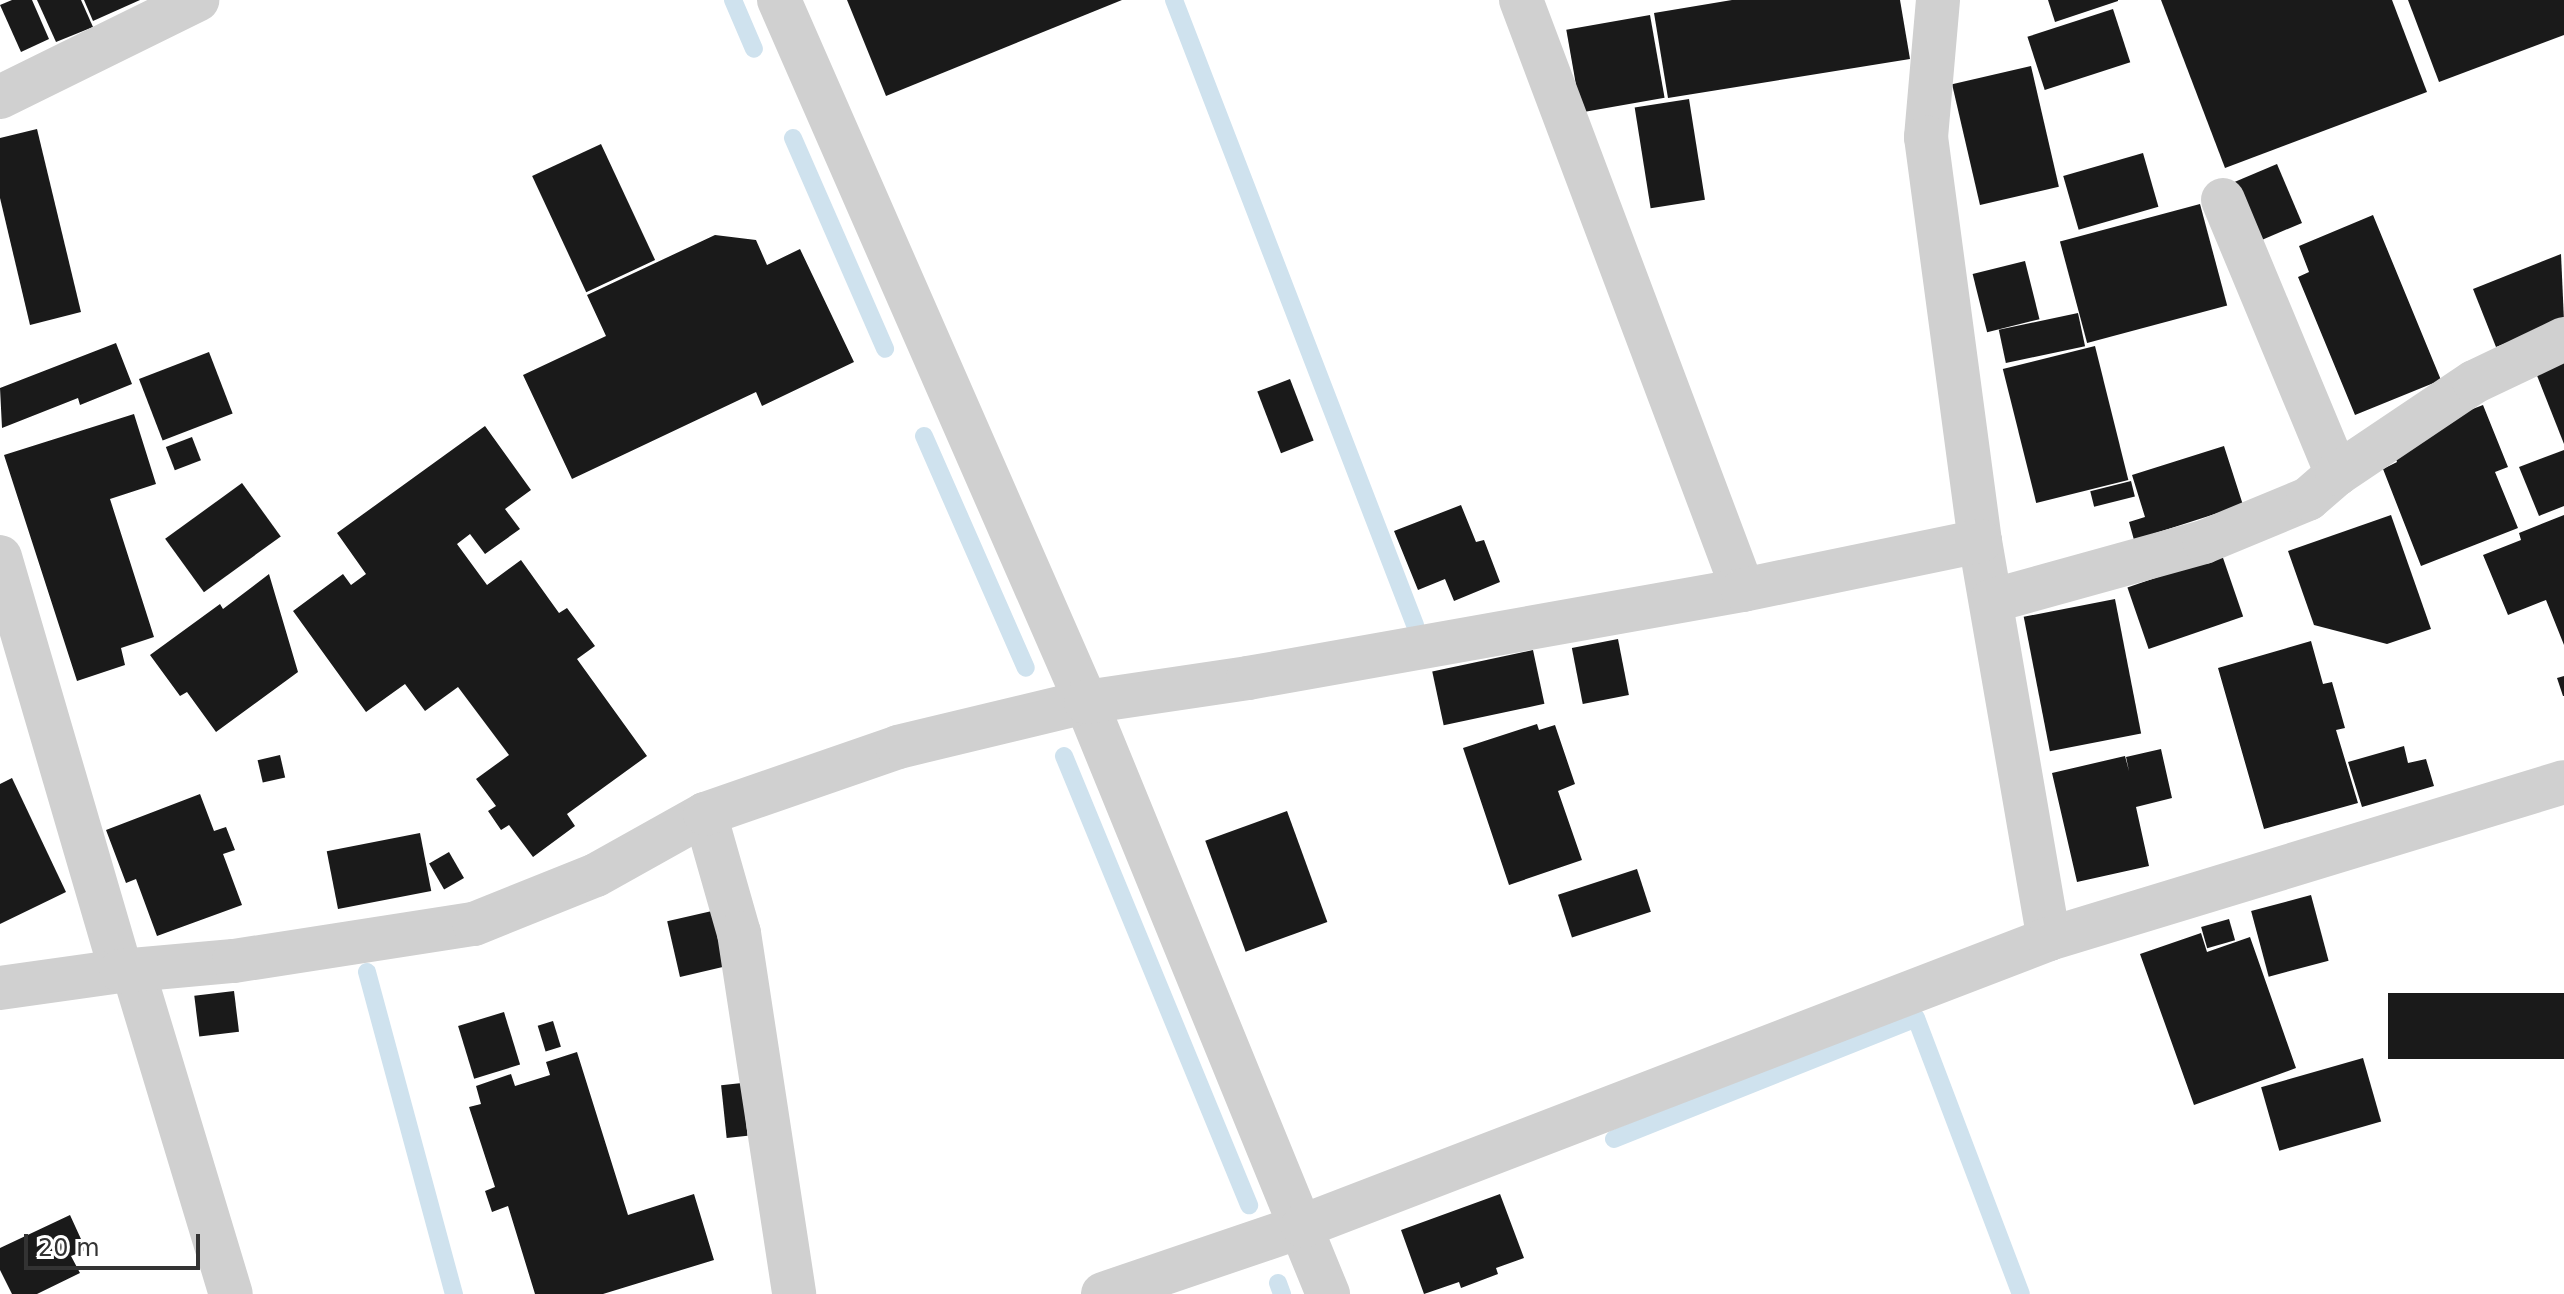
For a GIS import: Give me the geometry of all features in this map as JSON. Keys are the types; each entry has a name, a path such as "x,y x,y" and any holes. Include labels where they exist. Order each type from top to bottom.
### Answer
{"street":[{"path":"0,97 197,0"},
{"path":"779,0 1086,702 1303,1226 1328,1294"},
{"path":"1521,0 1743,590"},
{"path":"1938,0 1926,137 1980,541 2049,939"},
{"path":"2223,200 2337,474"},
{"path":"1991,601 2204,542 2308,499 2337,474 2474,382 2564,339"},
{"path":"0,988 127,970 234,961 474,924 596,875 705,814 898,747 1086,702 1248,678 1743,590 1980,541"},
{"path":"0,557 231,1294"},
{"path":"1103,1294 1303,1226 2049,939 2563,784"},
{"path":"705,814 739,933 794,1294"}],"building":[{"path":"12,0 32,0 49,39 21,52 0,5"},
{"path":"37,0 81,0 93,27 56,42"},
{"path":"84,0 140,0 93,21"},
{"path":"847,0 1122,0 886,96"},
{"path":"1732,0 1900,0 1910,59 1668,98 1654,13"},
{"path":"2048,0 2118,0 2118,1 2055,22"},
{"path":"2161,0 2392,0 2427,92 2225,168"},
{"path":"2408,0 2564,0 2564,35 2439,82"},
{"path":"2113,9 2130,62 2045,90 2027,37"},
{"path":"1650,15 1665,98 1581,112 1566,30"},
{"path":"2031,66 2059,187 1980,205 1952,84"},
{"path":"1689,99 1705,200 1651,208 1635,108"},
{"path":"37,129 81,312 30,325 0,198 0,138"},
{"path":"601,144 655,260 586,292 532,176"},
{"path":"2143,153 2158,207 2079,230 2063,176"},
{"path":"2277,164 2302,223 2254,243 2229,184"},
{"path":"2200,204 2227,305 2087,343 2060,242"},
{"path":"2373,215 2441,380 2355,415 2298,277 2309,272 2299,246"},
{"path":"715,235 756,240 767,265 800,249 854,362 762,406 756,392 572,479 523,375 606,336 587,295"},
{"path":"2561,254 2564,321 2496,347 2473,289"},
{"path":"2025,261 2040,319 1987,332 1973,274"},
{"path":"2078,313 2085,346 2006,363 1999,330"},
{"path":"116,343 132,384 80,405 78,398 2,428 0,388"},
{"path":"2095,346 2128,480 2036,503 2003,369"},
{"path":"209,352 233,414 163,440 139,379"},
{"path":"2564,362 2564,444 2536,373"},
{"path":"1290,379 1314,441 1281,453 1257,392"},
{"path":"2483,405 2508,467 2495,472 2518,528 2421,566 2383,469 2397,462 2393,451 2426,427"},
{"path":"134,414 156,484 110,499 154,637 121,648 125,665 77,681 4,455"},
{"path":"485,426 531,490 505,509 520,529 485,554 470,534 457,544 487,585 521,560 559,613 567,608 595,646 577,659 647,756 567,814 575,826 533,857 509,825 501,830 488,811 496,806 476,779 509,755 458,687 425,711 405,684 366,712 293,611 343,574 351,585 366,574 337,533"},
{"path":"192,437 201,460 175,470 166,447"},
{"path":"2224,446 2243,505 2134,540 2129,522 2145,517 2132,475"},
{"path":"2564,450 2564,506 2539,516 2519,467"},
{"path":"2131,481 2135,497 2094,507 2090,491"},
{"path":"242,483 281,536 204,592 165,539"},
{"path":"1461,505 1476,542 1484,540 1500,582 1454,601 1445,579 1418,590 1394,531"},
{"path":"2391,515 2431,629 2387,644 2314,625 2288,551"},
{"path":"2564,515 2564,645 2546,600 2508,615 2483,555 2521,540 2519,533"},
{"path":"2222,555 2243,616 2149,649 2127,588"},
{"path":"269,574 298,672 216,732 187,692 180,696 150,655 220,604 223,609"},
{"path":"2115,599 2141,733 2050,751 2024,617"},
{"path":"1618,639 1629,695 1583,704 1572,648"},
{"path":"2311,641 2323,684 2332,682 2345,728 2336,730 2358,803 2264,829 2218,668"},
{"path":"1533,650 1544,704 1444,725 1432,671"},
{"path":"2564,676 2564,696 2563,696 2557,678"},
{"path":"1537,724 1539,730 1555,725 1575,784 1558,791 1582,860 1509,885 1463,748"},
{"path":"2404,746 2408,763 2426,759 2434,786 2362,807 2348,762"},
{"path":"2161,749 2172,798 2136,807 2149,866 2077,882 2052,773 2125,756 2129,771 2126,757"},
{"path":"280,755 285,777 263,783 258,760"},
{"path":"12,778 66,892 0,924 0,784"},
{"path":"200,794 214,831 226,827 235,850 223,854 242,905 157,936 136,879 126,883 106,830"},
{"path":"1287,811 1327,922 1246,952 1205,841"},
{"path":"420,833 431,891 338,909 327,851"},
{"path":"449,852 464,878 444,889 429,864"},
{"path":"1637,869 1651,912 1572,937 1558,895"},
{"path":"2311,895 2329,961 2269,977 2251,911"},
{"path":"712,911 725,967 680,977 667,921"},
{"path":"2229,919 2235,940 2207,948 2201,927"},
{"path":"2201,933 2207,952 2250,937 2296,1068 2194,1105 2140,954"},
{"path":"234,991 239,1032 199,1037 194,996"},
{"path":"2388,993 2564,993 2564,1059 2388,1059"},
{"path":"504,1012 520,1065 474,1079 458,1026"},
{"path":"553,1021 561,1047 546,1051 538,1026"},
{"path":"577,1052 628,1215 694,1194 714,1260 603,1294 535,1294 508,1206 492,1212 485,1191 495,1187 469,1107 481,1104 476,1086 511,1074 515,1086 550,1075 546,1062"},
{"path":"2363,1058 2381,1121 2279,1151 2261,1087"},
{"path":"742,1083 748,1136 727,1138 721,1085"},
{"path":"1500,1194 1524,1258 1496,1268 1498,1274 1461,1288 1459,1282 1424,1294 1401,1230"},
{"path":"70,1215 86,1250 71,1256 80,1273 37,1294 12,1294 0,1270 0,1248"}],"waterway":[{"path":"733,0 754,49"},
{"path":"1174,0 1415,625"},
{"path":"793,138 885,349"},
{"path":"924,436 1026,668"},
{"path":"1064,756 1249,1205"},
{"path":"367,972 454,1294"},
{"path":"1614,1139 1916,1018 2021,1294"},
{"path":"1278,1283 1282,1294"}]}
